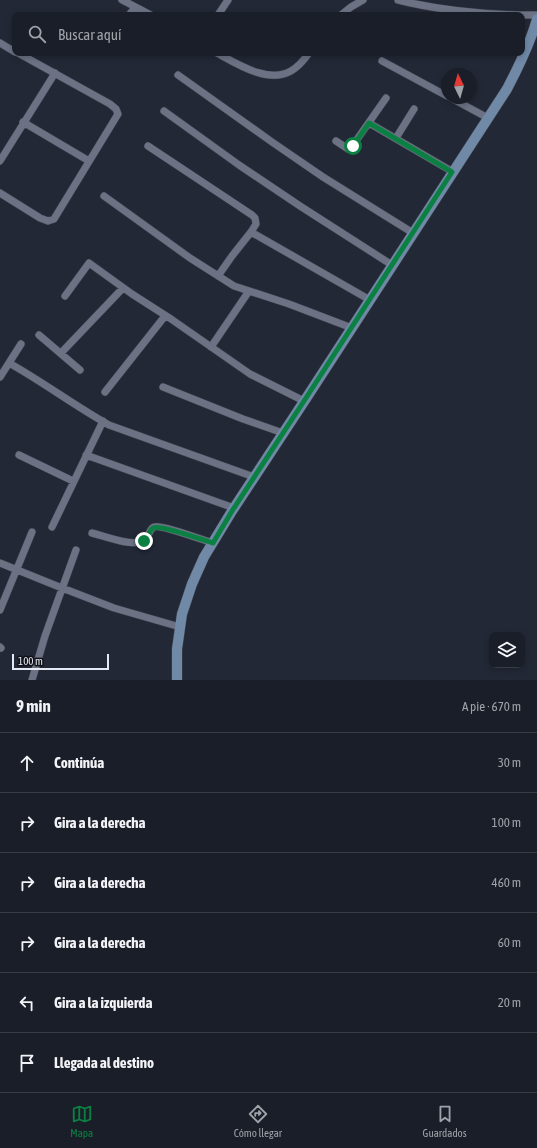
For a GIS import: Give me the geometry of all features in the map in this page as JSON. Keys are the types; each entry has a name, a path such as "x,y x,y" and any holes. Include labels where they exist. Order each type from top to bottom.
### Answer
{"street":[{"path":"122,0 145,12"},
{"path":"220,12 228,0"},
{"path":"345,12 363,0"},
{"path":"398,0 443,9 482,12"},
{"path":"131,12 135,7"},
{"path":"525,15 537,15"},
{"path":"525,53 531,40 537,20"},
{"path":"0,43 12,50"},
{"path":"0,193 40,218 48,221 52,220 118,114 116,109 110,104 23,56"},
{"path":"223,56 247,69 276,75 293,70 306,56"},
{"path":"176,680 176,649 185,602 204,557 283,432 488,118 507,88 524,56"},
{"path":"382,60 441,93"},
{"path":"0,161 55,73"},
{"path":"178,75 323,177 413,233"},
{"path":"336,141 348,149 351,148 386,98"},
{"path":"462,104 488,118"},
{"path":"396,138 414,109"},
{"path":"164,111 239,165 392,265"},
{"path":"23,122 89,161"},
{"path":"369,123 452,172"},
{"path":"148,146 255,218 256,224 251,232 218,276"},
{"path":"104,196 190,258 234,286 289,304 352,328"},
{"path":"251,232 370,300"},
{"path":"65,296 89,263 123,288 250,374 304,401"},
{"path":"61,353 123,288"},
{"path":"211,347 249,291"},
{"path":"105,392 165,316"},
{"path":"39,335 80,370"},
{"path":"0,377 21,344"},
{"path":"9,363 103,421 137,435 254,477"},
{"path":"163,387 243,419 283,432"},
{"path":"52,527 103,421"},
{"path":"19,455 73,481"},
{"path":"86,455 234,508"},
{"path":"92,533 127,542 140,543 147,538 151,529 158,527 170,529 213,543"},
{"path":"0,610 32,532"},
{"path":"32,680 45,636 76,550"},
{"path":"0,563 114,608 180,627"}],"route":[{"path":"144,541 151,529 158,527 170,529 213,543 232,511 452,172 369,123 353,146"}]}
